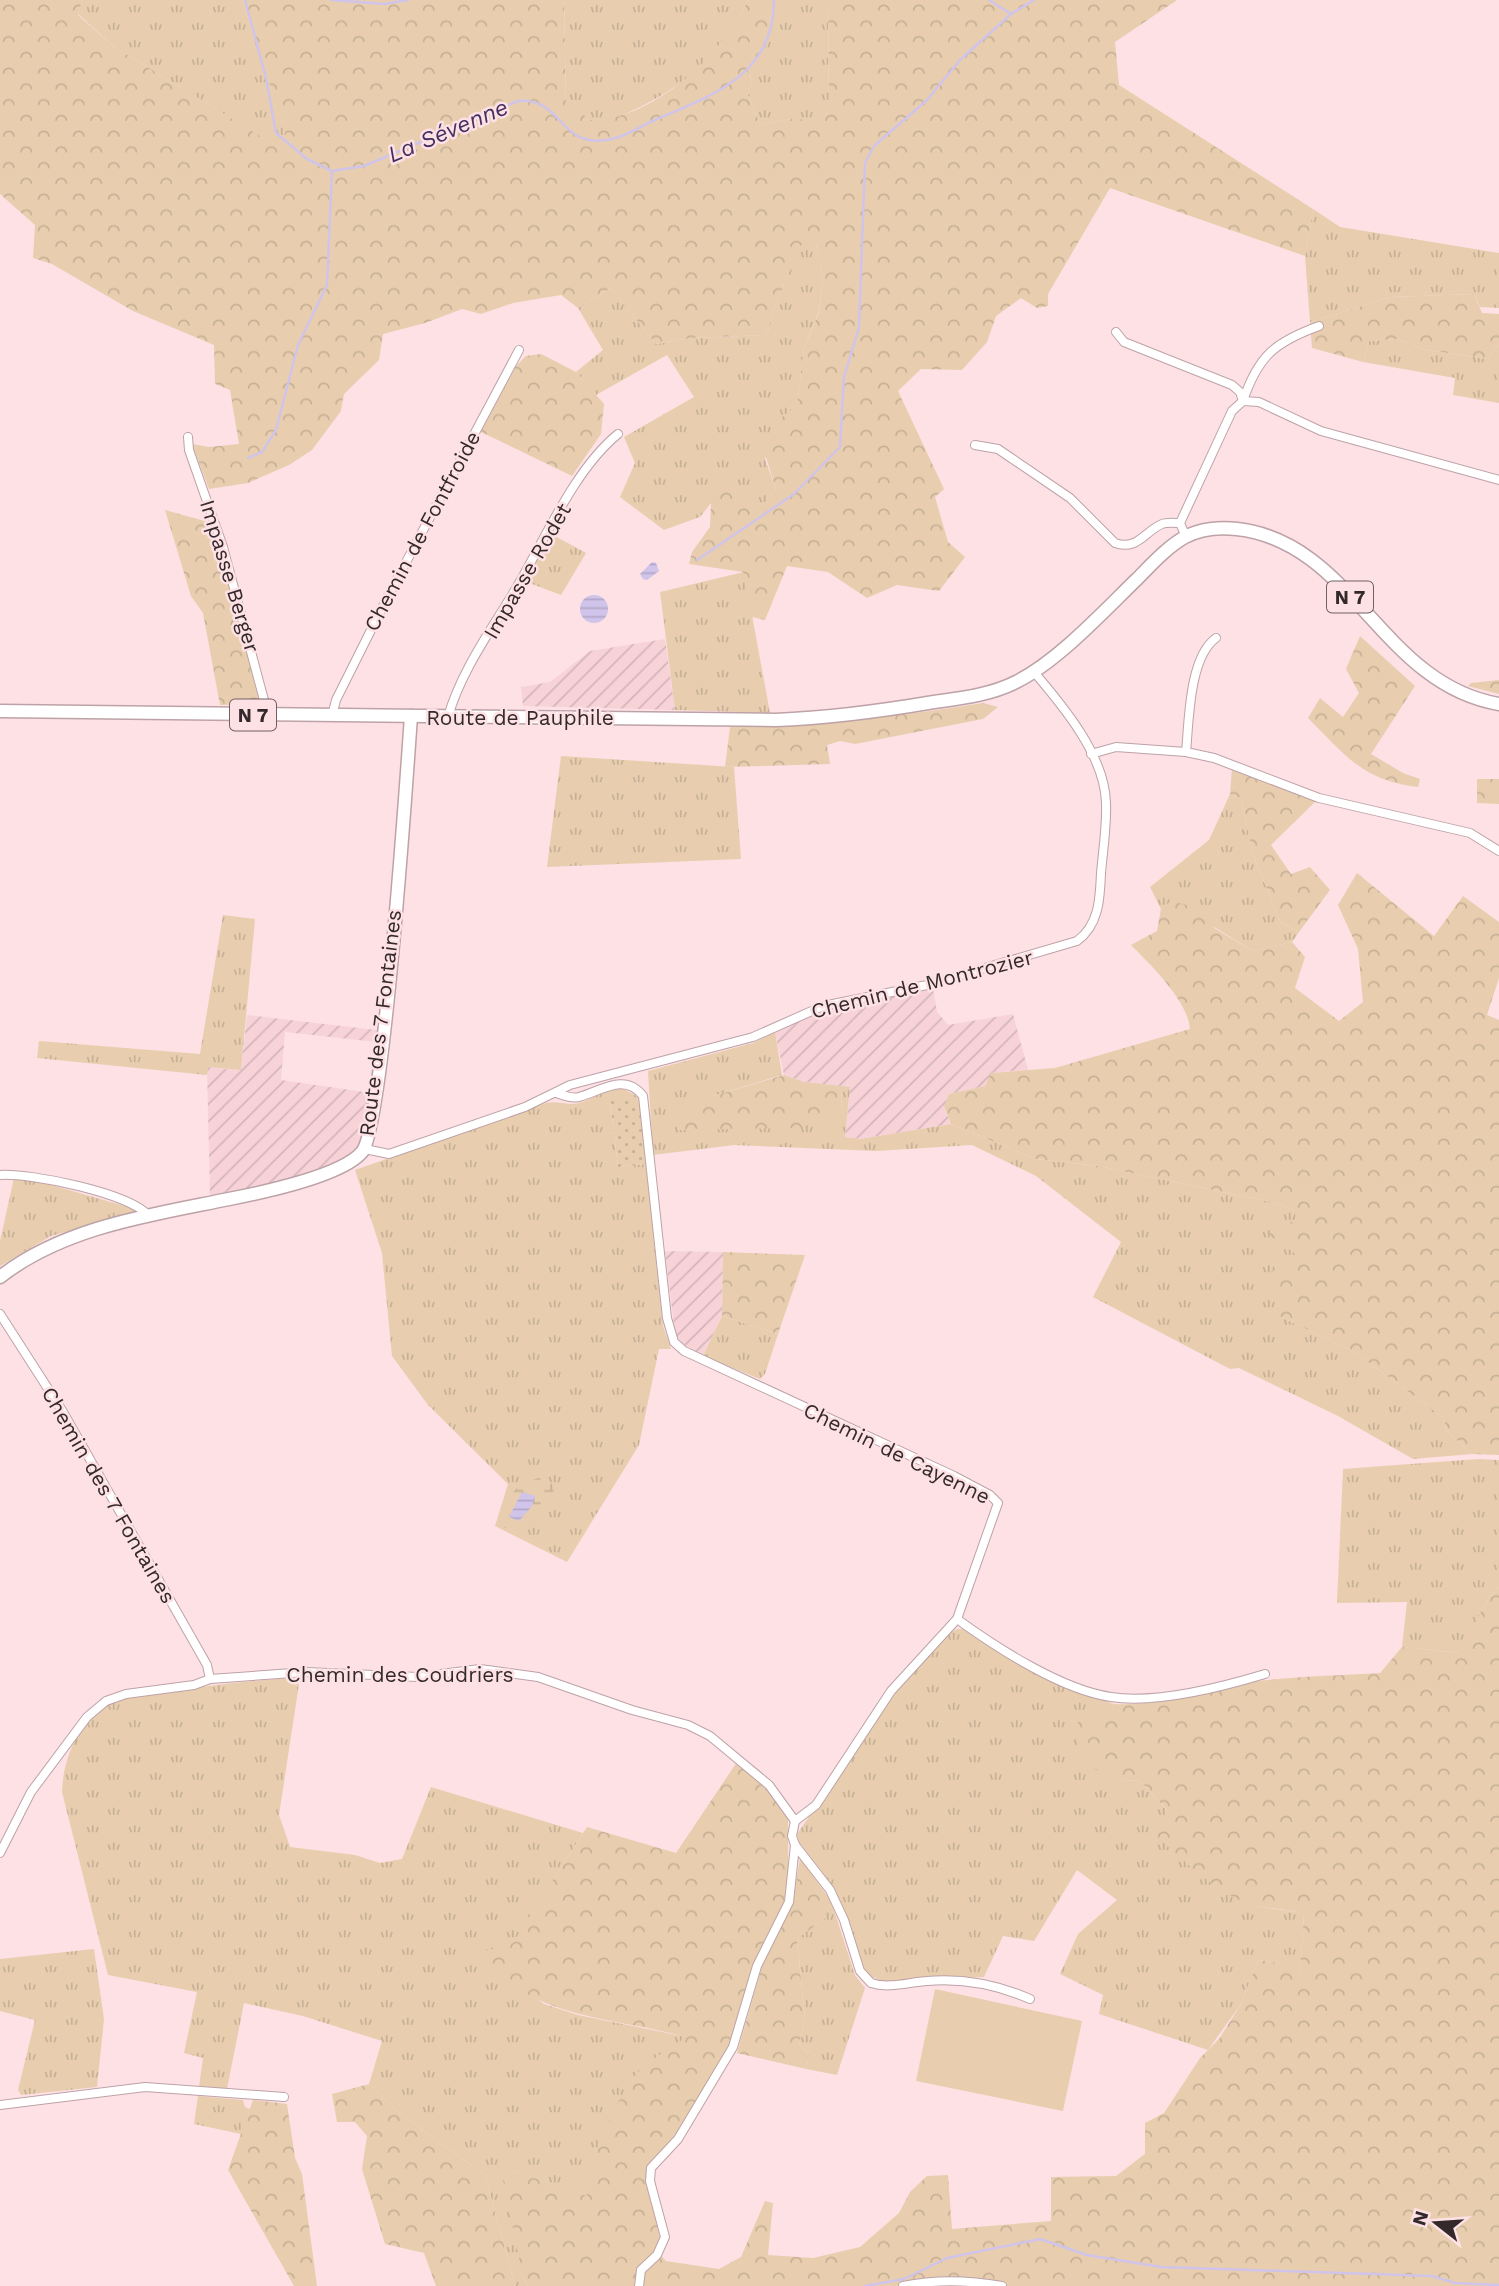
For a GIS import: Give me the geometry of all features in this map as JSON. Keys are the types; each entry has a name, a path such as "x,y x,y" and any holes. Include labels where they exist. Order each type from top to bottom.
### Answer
{"main road":[{"name":"N 7","path":"1034,672 1186,537 1206,530 1232,529 1265,535 1292,547 1321,566 1401,652 1427,674 1455,692 1499,704"},
{"name":"Route de Pauphile","path":"0,711 814,719 978,695 1013,684 1034,672"},
{"name":"Route des 7 Fontaines","path":"0,1277 50,1248 110,1226 278,1189 351,1162 365,1149 370,1136 381,1059 411,716"}],"street":[{"path":"1186,537 1180,523 1232,411 1243,401 1251,377 1269,351 1319,326"},
{"path":"1116,332 1124,342 1232,385 1243,401"},
{"name":"Chemin de Fontfroide","path":"332,716 336,701 387,596 519,350"},
{"path":"1243,401 1259,402 1321,431 1499,480"},
{"name":"Impasse Rodet","path":"448,717 477,656 579,480 604,445 618,434"},
{"name":"Impasse Berger","path":"188,438 189,450 219,535 268,715"},
{"path":"975,445 998,449 1070,498 1115,543 1136,543 1162,524 1180,523"},
{"path":"1186,752 1195,677 1207,645 1216,638"},
{"name":"Chemin de Montrozier","path":"365,1149 389,1154 525,1107 570,1086 753,1037 822,1006 927,985 1076,941 1087,933 1093,922 1100,895 1106,801 1099,771 1091,754 1049,689 1034,672"},
{"path":"1091,754 1116,747 1186,752 1226,761 1319,798 1470,833 1499,851"},
{"name":"Chemin de Cayenne","path":"556,1093 577,1098 596,1089 624,1084 637,1088 643,1096 667,1318 674,1342 684,1351 954,1476 990,1495 998,1503 957,1619 891,1691 816,1805 796,1821"},
{"path":"0,1175 47,1179 77,1187 139,1205 149,1216"},
{"name":"Chemin des 7 Fontaines","path":"0,1314 63,1412 207,1665 210,1679"},
{"path":"957,1619 1060,1680 1112,1698 1162,1695 1235,1683 1265,1674"},
{"name":"Chemin des Coudriers","path":"0,1853 31,1792 97,1707 126,1694 210,1679 306,1672 418,1677 480,1669 530,1675 632,1710 688,1725 710,1736 769,1785 796,1821"},
{"path":"796,1821 792,1836 795,1845 838,1904 860,1971 871,1983 890,1985 927,1981 962,1982 1002,1988 1030,2000"},
{"path":"639,2286 641,2270 657,2255 665,2237 650,2181 651,2168 682,2132 733,2047 757,1966 789,1902 795,1845"},
{"path":"0,2105 145,2087 284,2097"},
{"path":"903,2286 969,2280 1002,2286"}],"shaded area":[{"path":"652,562 656,563 659,571 647,580 643,579 640,574"},
{"path":"594,595 604,599 608,609 604,619 594,623 584,619 580,609 584,599"},
{"path":"665,639 675,710 523,706 521,687 550,682 590,651"},
{"path":"933,987 937,1012 948,1025 1013,1014 1028,1070 992,1073 985,1086 949,1094 944,1108 951,1124 860,1139 845,1137 850,1087 804,1082 784,1075 775,1032 821,1010"},
{"path":"247,1015 376,1030 376,1042 285,1032 281,1080 371,1093 363,1141 343,1159 286,1181 210,1197 207,1067 241,1070"},
{"path":"665,1251 723,1252 722,1316 703,1356 682,1343 675,1334"},
{"path":"522,1492 535,1496 532,1506 519,1521 509,1517"}],"green space":[{"path":"0,0 82,0 78,15 113,46 293,156 242,0 564,0 566,106 580,107 587,120 611,118 659,98 703,63 736,21 748,0 774,0 768,38 748,71 752,83 747,93 760,124 792,119 822,120 829,111 828,0 1177,0 1115,42 1119,85 1313,209 1305,256 1110,188 1048,294 1048,306 1037,308 1021,298 996,316 987,342 962,370 921,369 898,391 944,489 935,497 948,542 965,557 939,591 897,585 867,598 828,572 787,566 765,620 752,617 743,572 689,564 692,552 710,527 711,503 732,484 761,507 776,489 764,451 781,418 797,405 804,348 819,312 823,277 816,244 801,245 773,310 767,335 691,338 656,344 611,288 578,308 561,295 513,303 481,314 462,309 425,323 383,334 379,360 344,394 341,411 312,450 289,465 248,483 209,489 192,444 209,447 239,444 230,390 215,384 214,345 133,311 52,264 33,258 35,225 0,194"},
{"path":"82,0 242,0 294,157 113,46 78,14"},
{"path":"564,0 748,0 716,51 700,68 671,90 635,110 602,120 588,120 566,106"},
{"path":"774,0 828,0 829,111 822,121 792,119 760,124 747,93 752,83 748,71 768,38"},
{"path":"1313,209 1340,227 1499,253 1499,308 1480,307 1474,294 1391,297 1310,322 1305,256"},
{"path":"801,244 816,244 823,277 819,311 804,348 797,406 781,418 765,459 776,489 762,507 711,503 700,517 664,530 620,497 635,463 624,437 694,397 667,355 596,395 576,372 603,350 578,308 611,288 656,344 691,338 767,335 773,310"},
{"path":"1474,294 1482,313 1499,314 1499,344 1488,359 1427,350 1397,339 1369,341 1363,362 1312,348 1310,322 1391,297"},
{"path":"1397,339 1427,350 1488,359 1499,344 1499,403 1453,395 1455,378 1363,362 1369,341"},
{"path":"541,354 576,372 604,404 601,434 572,476 479,431 515,367 526,356"},
{"path":"165,510 212,523 253,667 259,704 220,705 203,613 191,596"},
{"path":"553,535 586,553 561,595 524,581"},
{"path":"744,572 770,713 675,710 660,592"},
{"path":"1360,636 1415,686 1371,754 1403,773 1420,779 1418,787 1383,779 1356,764 1308,718 1320,698 1343,717 1359,693 1346,669"},
{"path":"1499,680 1499,694 1468,686 1471,683"},
{"path":"983,703 998,707 983,719 855,744 840,741 827,745 830,764 725,767 730,727 857,720"},
{"path":"561,756 734,767 741,859 547,867"},
{"path":"1232,767 1316,801 1271,845 1291,874 1310,867 1330,890 1299,932 1281,923 1253,855 1241,798 1230,794"},
{"path":"1477,779 1499,779 1499,804 1477,803"},
{"path":"1230,794 1241,798 1253,855 1281,923 1299,932 1292,942 1253,951 1172,901 1161,909 1150,887 1209,840"},
{"path":"1357,873 1434,936 1463,896 1499,922 1499,978 1487,1015 1499,1020 1499,1455 1472,1454 1446,1430 1444,1418 1353,1351 1281,1317 1272,1269 1297,1255 1268,1234 1295,1220 1296,1211 1276,1203 1098,1166 1036,1159 951,1124 944,1107 949,1094 985,1086 991,1073 1055,1068 1190,1029 1188,1018 1176,995 1131,945 1157,931 1161,909 1171,901 1213,912 1214,928 1253,951 1292,942 1305,957 1295,988 1339,1021 1363,1002 1358,949 1338,905"},
{"path":"223,915 255,919 241,1070 208,1067 207,1075 37,1058 39,1041 200,1054"},
{"path":"775,1032 782,1075 710,1097 841,1115 842,1086 850,1087 845,1137 860,1139 951,1124 1036,1159 1098,1166 1276,1203 1297,1211 1297,1256 1281,1317 1353,1351 1444,1418 1446,1430 1472,1454 1413,1459 1338,1416 1239,1368 1230,1369 1093,1297 1121,1242 1036,1176 972,1145 876,1151 734,1145 653,1155 648,1071 753,1043"},
{"path":"784,1075 804,1082 842,1086 841,1115 797,1128 677,1130 677,1122 710,1097"},
{"path":"622,1088 638,1097 641,1107 610,1102 618,1167 646,1164 663,1326 671,1349 659,1349 639,1445 567,1562 495,1526 508,1484 428,1405 392,1356 382,1253 355,1170 546,1103 579,1103"},
{"path":"626,1098 641,1107 646,1164 618,1167 610,1101"},
{"path":"14,1178 55,1186 135,1209 134,1213 51,1236 0,1266 0,1241"},
{"path":"723,1252 805,1255 778,1334 722,1316"},
{"path":"722,1316 778,1334 765,1374 760,1379 703,1356"},
{"path":"1478,1459 1499,1460 1499,1587 1486,1602 1460,1653 1402,1647 1407,1602 1337,1603 1343,1469"},
{"path":"538,1478 550,1481 555,1488 547,1503 529,1524 521,1528 505,1528 501,1519 513,1492"},
{"path":"1499,1587 1499,2286 528,2286 523,2277 501,2170 509,2169 587,2196 592,2167 621,2097 643,2067 686,2037 601,2019 547,2003 498,1975 476,1953 512,1944 587,1827 676,1853 737,1762 770,1793 788,1817 788,1881 784,1901 753,1967 728,2049 681,2127 647,2169 646,2181 660,2238 655,2249 666,2261 719,2269 741,2257 765,2201 773,2203 768,2255 813,2258 860,2247 899,2213 910,2192 927,2176 948,2175 952,2229 1051,2221 1051,2177 1116,2176 1145,2154 1145,2123 1164,2113 1200,2058 1219,2039 1241,2004 1258,1960 1279,1963 1300,1973 1304,1914 1243,1902 1203,1877 1156,1836 1167,1810 1140,1781 1114,1779 1084,1763 1074,1728 1084,1714 1110,1716 1114,1704 1148,1703 1263,1681 1380,1673 1402,1647 1459,1653 1486,1602"},
{"path":"964,1629 1065,1687 1114,1704 1110,1717 1114,1779 1140,1781 1255,1906 1304,1913 1300,1974 1279,1963 1258,1960 1241,2004 1208,2050 1099,2014 1103,1995 1060,1974 1078,1934 1117,1900 1077,1870 1034,1941 1003,1936 984,1977 887,1982 869,1976 863,1968 833,1886 799,1842 797,1834 896,1692 947,1634"},
{"path":"292,1678 299,1684 279,1815 290,1847 355,1855 380,1863 402,1859 431,1787 583,1833 512,1945 477,1954 544,2004 578,2015 687,2037 587,2197 509,2169 523,2277 528,2286 515,2286 485,2175 399,2113 369,2084 382,2041 303,2016 244,2003 227,2089 199,2087 203,2058 184,2053 197,1992 108,1975 62,1792 70,1753 82,1729 100,1710 122,1700 223,1684"},
{"path":"800,1858 831,1901 824,1919 797,1939 805,2021 799,2044 809,2054 806,2069 737,2053 766,1952 792,1905"},
{"path":"831,1901 855,1975 865,1988 837,2075 806,2069 809,2054 799,2044 805,2021 797,1938 824,1919"},
{"path":"94,1949 104,2019 97,2087 21,2095 18,2090 35,2020 0,2011 0,1959"},
{"path":"935,1989 1082,2021 1063,2111 916,2081"},
{"path":"369,2084 399,2113 485,2175 515,2286 436,2286 424,2253 385,2244 362,2169 367,2136 355,2122 337,2122 332,2094"},
{"path":"198,2096 243,2100 245,2107 250,2109 241,2134 194,2124"},
{"path":"253,2100 287,2104 295,2158 302,2174 317,2286 294,2286 228,2170"}],"waterway":[{"name":"La Sévenne","path":"245,0 266,78 276,133 307,159 332,171 364,166 518,101 541,105 580,137 599,141 624,135 698,101 736,79 751,65 763,47 771,26 774,0"},
{"path":"331,0 384,4 408,0"},
{"name":"La Sévenne","path":"989,0 1011,14 1034,0"},
{"path":"697,560 794,494 840,447 844,377 859,327 865,163 874,146 927,100 960,60 1011,14"},
{"path":"248,458 262,452 276,430 298,345 327,285 332,171"},
{"path":"865,2286 904,2279 947,2258 1040,2239 1087,2255 1161,2267 1432,2276 1455,2283 1499,2285"}]}
